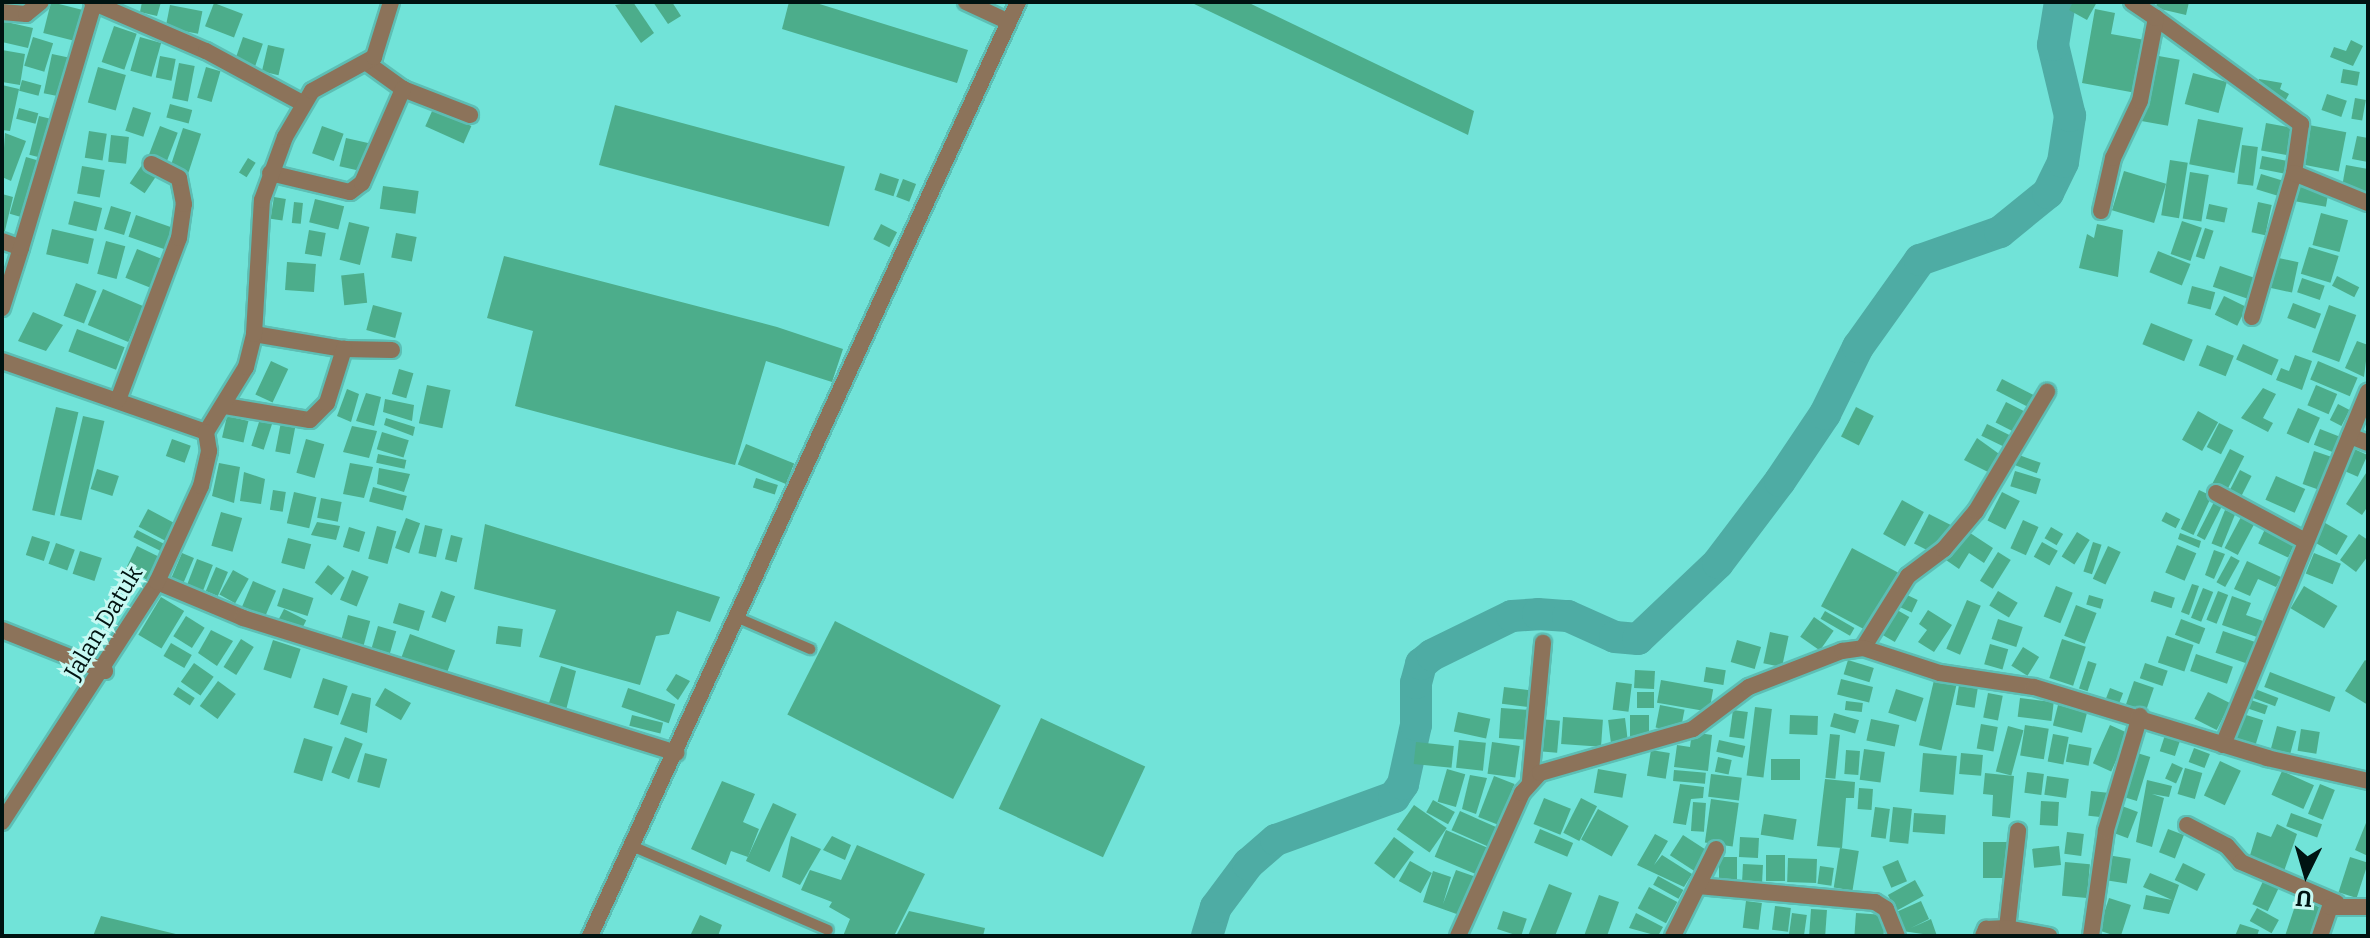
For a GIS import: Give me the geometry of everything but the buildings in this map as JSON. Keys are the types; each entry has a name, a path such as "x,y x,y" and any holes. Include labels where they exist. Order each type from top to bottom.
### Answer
{"street":[{"path":"2,12 26,14 41,2"},
{"path":"2,361 206,432 225,406 246,367 254,334 259,225 270,173 302,103 331,77 367,63 378,50 391,2"},
{"path":"966,2 1009,22"},
{"path":"590,936 1018,2"},
{"path":"2132,2 2298,121 2294,173 2252,317"},
{"path":"2,308 93,3 206,51 302,103"},
{"path":"2101,211 2113,158 2140,101 2156,18"},
{"path":"367,63 403,89 470,115"},
{"path":"270,173 350,192 362,183 403,89"},
{"path":"122,402 179,238 184,204 179,178 151,164"},
{"path":"2294,173 2368,203"},
{"path":"2,241 21,248"},
{"path":"254,334 344,349 392,350"},
{"path":"225,406 310,420 327,403 344,349"},
{"path":"1863,648 1908,576 1940,553 1976,511 2047,392"},
{"path":"2223,745 2368,392"},
{"name":"Jalan Datuk","path":"2,822 105,671 157,582 201,486 209,451 206,432"},
{"path":"2350,436 2368,443"},
{"path":"2216,493 2305,541"},
{"path":"157,582 243,618 676,753"},
{"path":"2,630 105,671"},
{"path":"1458,936 1530,781 1543,643"},
{"path":"1530,781 1555,766 1693,729 1749,687 1863,648 1940,673 2034,687 2140,716 2223,745 2368,781"},
{"path":"2091,936 2106,830 2140,716"},
{"path":"2187,825 2227,846 2241,862 2337,903 2368,907"},
{"path":"2007,928 2018,831"},
{"path":"1673,936 1716,849"},
{"path":"1698,886 1875,902 1886,909 1897,936"},
{"path":"2320,936 2327,913 2337,903"},
{"path":"1983,936 1986,929 2007,928 2049,936"}],"lane":[{"path":"736,617 810,649"},
{"path":"632,846 828,930"}],"waterway":[{"path":"1207,936 1216,907 1248,864 1276,840 1394,797 1403,784 1416,725 1416,683 1421,664 1432,655 1512,616 1568,616 1615,637 1638,639 1718,563 1780,481 1825,414 1858,347 1920,260 2000,232 2048,193 2063,162 2070,116 2053,45 2060,2"}]}
